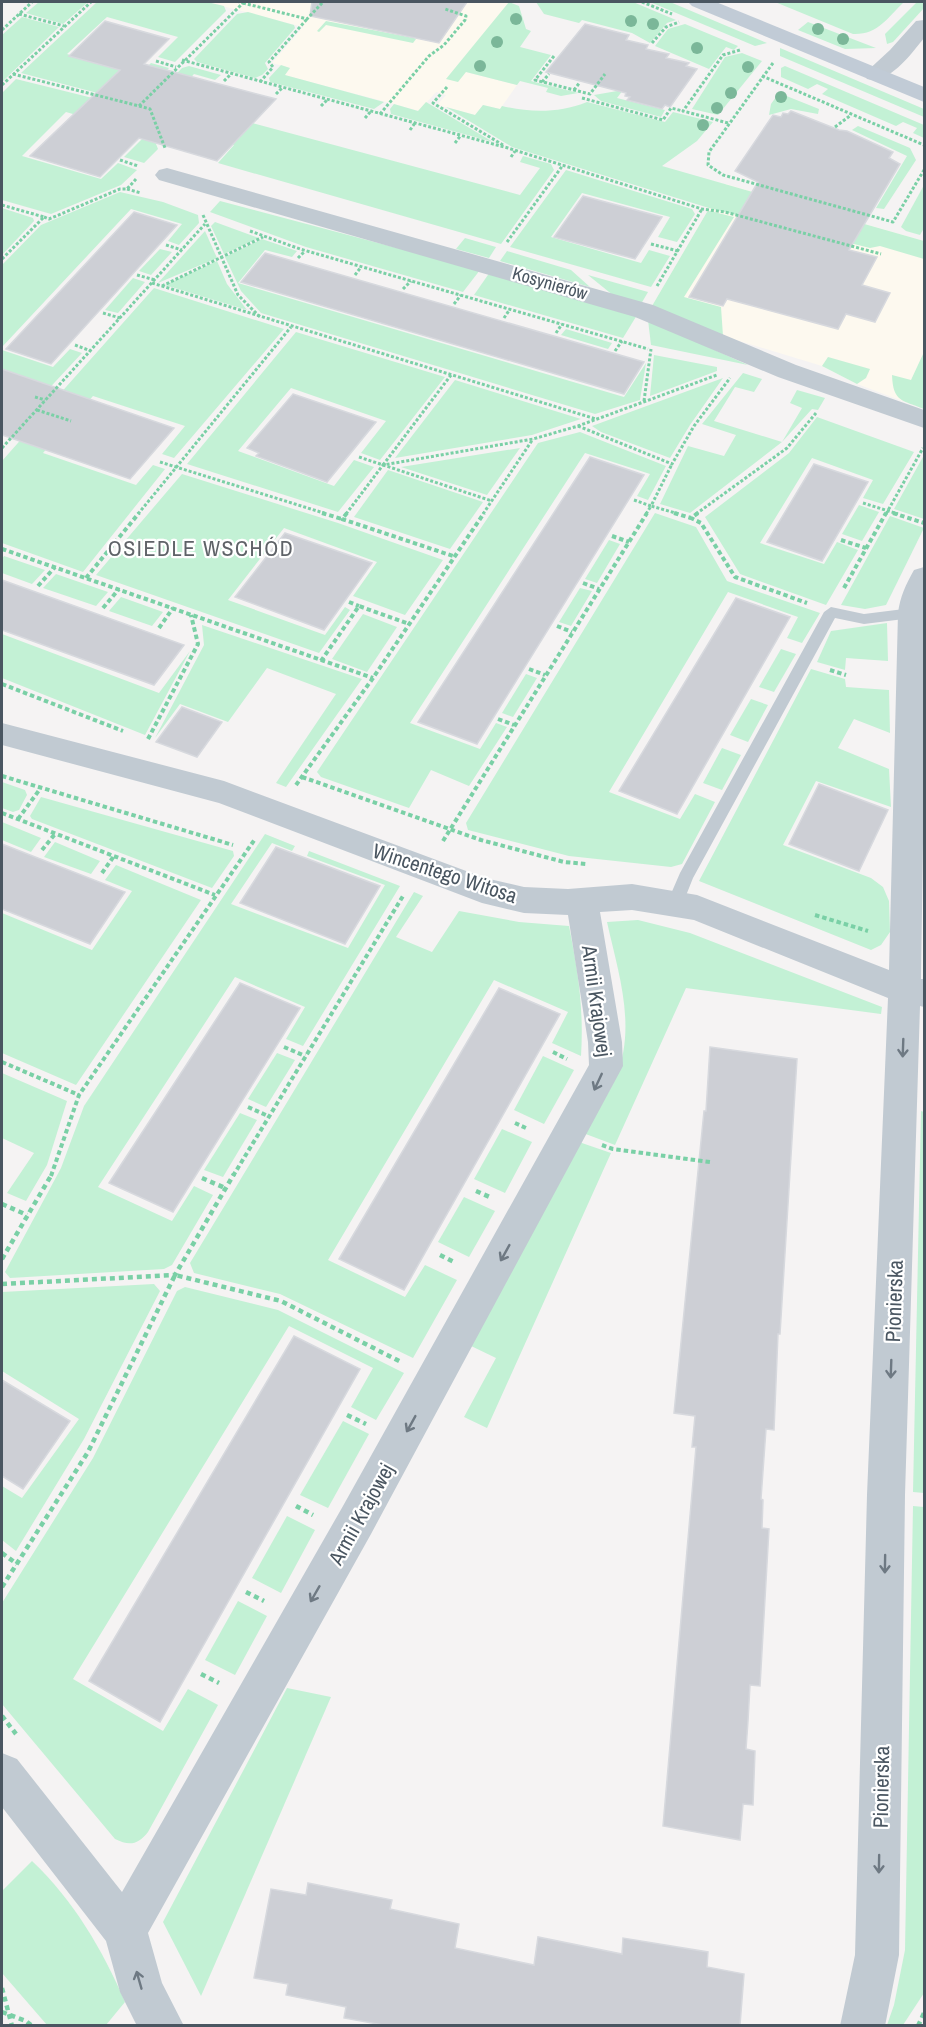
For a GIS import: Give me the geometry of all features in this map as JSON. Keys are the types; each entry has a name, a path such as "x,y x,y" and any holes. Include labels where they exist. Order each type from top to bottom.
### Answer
{"street":[{"path":"699,2 924,95"},
{"path":"875,74 898,55 924,26"},
{"name":"Kosynierów","path":"157,172 644,311 787,371 924,419"},
{"name":"Pionierska","path":"862,2025 877,1955 886,1495 914,991 912,613 914,599 924,578"},
{"name":"Wincentego Witosa","path":"2,734 224,793 482,890 524,900 582,901 632,897 697,908 914,991"},
{"name":"Armii Krajowej","path":"125,1930 357,1520 606,1066 605,1042 582,901"},
{"path":"2,1774 125,1930 142,1992 162,2025"}],"lane":[{"path":"675,903 686,877 831,612 864,619 912,613"}],"path":[{"path":"2,30 32,2"},
{"path":"2,85 91,2"},
{"path":"139,106 241,2 307,19"},
{"path":"260,82 273,67 269,62 323,2"},
{"path":"380,114 429,56 444,45 465,20 466,16 445,9"},
{"path":"19,14 64,26"},
{"path":"652,44 666,27 686,20"},
{"path":"2,21 9,23"},
{"path":"683,111 723,56 738,51"},
{"path":"554,56 535,80 590,94 605,74"},
{"path":"777,58 709,152 708,165 723,175 893,222 924,170"},
{"path":"183,60 508,148 702,208 725,212 882,254"},
{"path":"156,61 176,67"},
{"path":"13,74 150,109 165,150"},
{"path":"224,81 231,74"},
{"path":"542,82 549,74"},
{"path":"762,76 924,146"},
{"path":"574,90 580,82"},
{"path":"447,87 433,103 508,148"},
{"path":"276,94 282,88"},
{"path":"582,98 663,120 671,108 729,123"},
{"path":"321,106 328,100"},
{"path":"365,118 371,111"},
{"path":"835,127 851,114"},
{"path":"410,130 415,123"},
{"path":"455,143 461,135"},
{"path":"510,157 515,150"},
{"path":"120,160 157,172"},
{"path":"466,297 563,165"},
{"path":"2,205 49,219 120,189 127,189 141,175"},
{"path":"644,311 702,208"},
{"path":"203,213 205,224 238,295 261,318"},
{"path":"2,259 44,217"},
{"path":"2,448 205,224"},
{"path":"160,286 264,237"},
{"path":"651,244 678,251"},
{"path":"166,245 182,250"},
{"path":"300,249 651,350 644,401"},
{"path":"298,258 305,251"},
{"path":"355,276 361,267"},
{"path":"137,275 160,286 261,318 596,419"},
{"path":"403,290 411,281"},
{"path":"454,304 461,295"},
{"path":"504,318 510,309"},
{"path":"103,313 120,318"},
{"path":"556,333 562,324"},
{"path":"86,578 291,327"},
{"path":"615,351 622,341"},
{"path":"75,345 91,351"},
{"path":"382,465 533,439 578,426 727,371"},
{"path":"342,519 451,375"},
{"path":"2,1587 88,1452 175,1275 268,1116 404,895 451,830 629,542 694,426 731,376"},
{"path":"35,397 45,400"},
{"path":"37,410 71,421"},
{"path":"691,518 787,448 815,413"},
{"path":"578,426 672,464"},
{"path":"2,1259 53,1172 79,1095 215,895 373,678 533,439"},
{"path":"634,500 701,523 735,577 831,612 924,445"},
{"path":"359,457 492,501"},
{"path":"160,462 453,556"},
{"path":"863,502 924,523"},
{"path":"612,536 629,542"},
{"path":"841,540 866,548"},
{"path":"2,549 373,678"},
{"path":"38,586 55,567"},
{"path":"582,583 599,589"},
{"path":"103,609 119,589"},
{"path":"348,602 409,624"},
{"path":"321,661 359,606"},
{"path":"159,628 173,608"},
{"path":"145,743 198,644 191,615"},
{"path":"557,626 572,632"},
{"path":"529,669 545,675"},
{"path":"498,719 514,725"},
{"path":"2,776 233,845"},
{"path":"302,777 451,830 564,862"},
{"path":"18,819 40,789"},
{"path":"2,813 215,895"},
{"path":"42,850 55,834"},
{"path":"102,873 114,856"},
{"path":"284,1047 305,1056"},
{"path":"2,1062 79,1095"},
{"path":"248,1107 268,1116"},
{"path":"570,1134 613,1149 710,1162"},
{"path":"202,1178 225,1188"},
{"path":"2,1204 27,1215"},
{"path":"2,1284 175,1275 281,1301 404,1364"},
{"path":"2,1553 16,1564"},
{"path":"2,1988 12,2025"},
{"path":"2,2012 8,2016 28,2021 32,2025"},
{"path":"918,2025 924,2013"}],"shaded area":[{"path":"207,2 514,2 458,70 517,85 500,109 483,105 475,115 437,105 446,95 436,92 419,111 284,75 290,68 272,63 303,27"},
{"path":"726,184 924,241 924,388 916,406 857,384 822,366 723,336 652,306"}],"green space":[{"path":"39,2 88,2 63,24 26,13"},
{"path":"97,2 207,2 224,6 226,11 175,62 158,57 178,37 107,17 67,54 139,75 151,63 169,68 140,100 132,102 21,73"},
{"path":"509,2 519,6 526,29 531,31 520,47 551,55 531,81 578,93 561,96 546,92 548,88 520,81 517,85 466,72 458,82 446,79"},
{"path":"536,2 633,2 676,20 667,23 650,43 632,33 582,20 579,23 544,14"},
{"path":"650,2 670,2 767,43 755,46"},
{"path":"775,2 904,2 876,29 862,34 853,34"},
{"path":"917,2 924,2 924,8 893,42 887,44 885,34"},
{"path":"248,12 294,25 295,28 265,63 268,69 262,75 255,78 197,62 194,59 237,14"},
{"path":"22,17 59,27 2,82 2,35"},
{"path":"326,21 416,39 413,43 326,25 319,32 317,31"},
{"path":"808,22 876,48 845,49 798,30"},
{"path":"685,24 738,46 734,50 726,47 709,69 655,46 668,29"},
{"path":"780,48 924,109 924,117 780,56"},
{"path":"742,53 762,61 718,115 692,109 725,57"},
{"path":"281,65 290,68 285,75 384,102 374,109 270,82 269,78"},
{"path":"189,66 221,75 215,80 194,74 170,101 520,195 540,168 520,162 523,156 551,164 554,170 501,244 218,163 234,145 193,134 154,97 182,68"},
{"path":"785,66 924,125 924,138 913,133 917,128 903,122 896,126 822,94 828,89 817,84 808,89 781,77 781,68"},
{"path":"16,79 141,110 158,149 144,163 124,157 146,135 66,112 22,156 101,179 118,163 137,170 121,185 51,214 2,200 2,93"},
{"path":"623,90 617,98 665,110 661,117 601,101 594,95"},
{"path":"779,93 819,109 818,114 791,109 769,115 771,104"},
{"path":"426,102 493,142 391,114 390,109 394,104 418,111"},
{"path":"587,102 665,122 673,112 713,122 697,141 662,166 924,241 924,259 880,246 870,248 709,208 512,147 446,107 475,115 483,105 500,109 502,106 545,111"},
{"path":"858,126 910,148 916,160 884,209 876,208 907,156 852,130"},
{"path":"566,170 692,209 695,214 677,242 658,237 670,217 582,193 551,237 641,263 649,250 670,256 651,287 510,247"},
{"path":"924,185 924,228 920,235 901,227"},
{"path":"120,192 163,202 198,215 199,223 179,245 168,241 182,224 131,209 2,347 2,265 41,225"},
{"path":"220,201 480,270 463,292 306,247 210,212"},
{"path":"2,208 33,218 34,221 2,255"},
{"path":"707,212 734,217 684,297 721,307 723,336 652,306"},
{"path":"215,222 259,238 224,254 211,226"},
{"path":"205,231 217,258 158,283"},
{"path":"465,238 496,247 489,258 456,249"},
{"path":"262,239 297,251 292,257 265,250 238,283 624,397 646,363 640,400 595,414 261,313 241,291 225,257"},
{"path":"160,249 172,252 151,275 139,271"},
{"path":"507,251 571,270 590,287 500,261"},
{"path":"217,261 227,284 247,310 165,285"},
{"path":"490,272 637,315 623,338 474,295"},
{"path":"588,275 648,292 641,304 614,296"},
{"path":"133,278 145,282 118,313 105,310"},
{"path":"154,288 284,329 174,458 162,454 185,426 93,396 77,414 50,405"},
{"path":"648,320 748,365 651,345"},
{"path":"566,329 612,343 608,349 561,335"},
{"path":"296,332 445,377 380,460 361,453 386,421 291,388 238,451 334,486 354,460 374,467 338,512 187,464"},
{"path":"70,349 82,353 42,396 3,373 2,375 2,350 53,367"},
{"path":"924,352 924,409 900,399 894,390 892,375 911,380"},
{"path":"654,355 717,367 717,371 650,396"},
{"path":"828,357 870,369 866,378 857,384 822,366"},
{"path":"743,373 762,379 754,392 735,387 714,421 782,442 690,513 660,504 688,446 724,456 736,435 702,424"},
{"path":"723,378 670,458 601,432 592,426"},
{"path":"455,380 581,419 532,435 395,458"},
{"path":"797,390 825,398 818,410 812,409 782,442 802,408 790,403"},
{"path":"817,417 914,452 883,504 863,498 873,480 812,458 760,543 824,564 837,542 858,550 826,605 740,574 705,517 789,453"},
{"path":"40,418 65,427 43,453 136,485 153,465 165,469 83,572 2,543 2,461"},
{"path":"580,432 666,466 648,500 637,496 650,474 585,453 410,723 480,749 496,723 507,727 469,786 431,770 409,808 321,777 317,772 538,443"},
{"path":"520,448 487,495 401,467"},
{"path":"924,455 924,519 894,509"},
{"path":"388,470 483,502 450,549 354,517"},
{"path":"182,474 338,523 443,560 405,615 353,596 377,562 284,528 228,600 325,635 345,607 350,610 319,653 96,575"},
{"path":"859,505 879,512 862,541 842,534"},
{"path":"655,513 696,527 727,581 820,613 802,643 787,638 798,617 728,592 609,792 680,819 695,794 715,802 682,864 671,867 569,856 468,830 466,823"},
{"path":"890,516 924,528 886,605 865,609 841,605"},
{"path":"609,540 620,544 597,583 585,579"},
{"path":"4,556 45,570 32,584 2,573"},
{"path":"56,574 108,592 96,606 43,588"},
{"path":"580,588 592,591 571,626 559,622"},
{"path":"121,597 163,612 152,626 109,611"},
{"path":"363,614 397,627 367,672 332,659"},
{"path":"887,623 888,661 846,658 845,670 817,662 831,631"},
{"path":"202,625 362,679 286,787 276,783 336,694 267,668 228,722 180,704 155,738 204,645"},
{"path":"2,634 159,693 190,651 145,735 2,678"},
{"path":"781,649 796,654 774,692 759,687"},
{"path":"811,669 845,679 846,687 889,690 890,733 854,719 838,748 889,769 891,807 816,781 783,845 871,878 883,887 889,901 890,932 881,945 871,950 699,881"},
{"path":"526,674 537,678 513,717 502,713"},
{"path":"751,699 768,705 748,742 730,735"},
{"path":"722,748 741,755 722,790 703,783"},
{"path":"2,782 25,790 27,795 19,810 13,812 2,808"},
{"path":"41,797 233,851 234,856 212,888 32,819 30,816"},
{"path":"2,822 41,838 31,852 2,840"},
{"path":"265,834 295,846 292,851 272,843 231,904 348,948 385,885 307,856 309,851 400,886 303,1046 286,1039 305,1007 235,977 98,1187 172,1221 194,1186 213,1195 172,1265 164,1269 10,1278 5,1272 61,1168 84,1106"},
{"path":"55,842 100,861 91,874 44,857"},
{"path":"116,865 201,900 76,1085 2,1053 2,913 92,950 132,891 105,880"},
{"path":"414,892 423,896 396,937 432,952 459,911 519,922 569,926 580,990 582,1039 581,1056 552,1043 568,1012 494,980 328,1260 405,1297 425,1265 457,1280 413,1358 280,1294 194,1273 190,1263"},
{"path":"638,920 690,933 882,1007 881,1014 686,988 615,1145 583,1133 616,1077 625,1038 624,999 607,922"},
{"path":"277,1053 295,1060 266,1107 248,1099"},
{"path":"543,1056 574,1070 544,1124 514,1110"},
{"path":"2,1073 67,1101 47,1165 26,1201 7,1193 34,1153 2,1138"},
{"path":"921,1111 924,1112 924,1493 913,1492"},
{"path":"240,1113 257,1120 223,1177 204,1170"},
{"path":"502,1129 532,1142 505,1193 474,1179"},
{"path":"579,1142 611,1153 487,1428 464,1417 496,1358 469,1345"},
{"path":"464,1197 495,1211 469,1257 438,1242"},
{"path":"154,1284 160,1291 84,1439 16,1551 2,1540 2,1486 22,1498 79,1419 2,1371 2,1292"},
{"path":"185,1287 278,1310 404,1373 376,1420 351,1407 373,1368 289,1326 73,1679 163,1731 188,1689 218,1705 148,1832 137,1842 125,1843 115,1839 2,1704 2,1603 93,1458 177,1291"},
{"path":"343,1421 369,1434 328,1508 300,1495"},
{"path":"913,1506 924,1507 924,1993 903,2025 887,2025 894,2005 905,1950"},
{"path":"287,1516 315,1530 281,1593 252,1578"},
{"path":"238,1601 267,1616 235,1675 205,1660"},
{"path":"287,1688 331,1697 201,1996 163,1922"},
{"path":"32,1861 61,1892 86,1927 107,1963 125,2002 106,2025 47,2025 2,1973 2,1891"}],"building":[{"path":"312,2 467,2 439,43 310,16"},
{"path":"105,21 169,39 144,64 276,99 217,161 139,138 100,177 30,156 120,70 69,56"},
{"path":"585,24 629,35 626,40 648,45 646,49 669,54 666,58 689,63 686,66 697,69 670,107 665,105 662,109 627,100 630,97 625,96 626,93 546,72"},
{"path":"791,111 847,131 893,152 889,158 900,164 849,250 877,257 862,285 890,293 875,322 846,314 838,329 727,299 723,306 689,297 758,182 735,171 773,115 781,117 783,113 788,114"},
{"path":"583,196 662,217 635,259 554,237"},
{"path":"134,212 177,225 51,364 6,349"},
{"path":"265,253 644,362 624,394 241,282"},
{"path":"2,369 174,428 130,479 2,435"},
{"path":"293,394 376,422 327,482 256,456 259,453 247,448"},
{"path":"590,457 644,475 477,744 418,722"},
{"path":"814,464 868,482 822,561 767,542"},
{"path":"285,533 372,563 324,630 235,597"},
{"path":"2,580 184,645 154,685 2,630"},
{"path":"736,598 790,617 677,814 619,791"},
{"path":"182,707 222,722 197,757 156,742"},
{"path":"819,784 888,810 859,871 789,844"},
{"path":"2,844 125,892 90,944 2,909"},
{"path":"276,847 380,886 345,944 240,903"},
{"path":"240,983 300,1008 173,1212 109,1183"},
{"path":"499,988 560,1014 404,1290 339,1259"},
{"path":"710,1047 797,1059 780,1334 778,1334 774,1430 766,1429 761,1499 763,1500 762,1528 769,1529 760,1686 750,1685 746,1749 755,1751 753,1805 743,1804 740,1840 663,1826 696,1447 692,1447 695,1416 674,1413 704,1111 706,1111"},
{"path":"294,1336 360,1369 160,1722 89,1681"},
{"path":"2,1380 70,1421 23,1489 2,1476"},
{"path":"308,1883 392,1900 390,1909 459,1924 455,1948 534,1965 538,1937 622,1954 623,1938 708,1952 707,1967 744,1974 740,2025 383,2025 344,2018 346,2007 286,1995 288,1984 254,1978 271,1889 306,1895"}],"district":[{"name":"OSIEDLE WSCHÓD","path":"201,548"}]}
